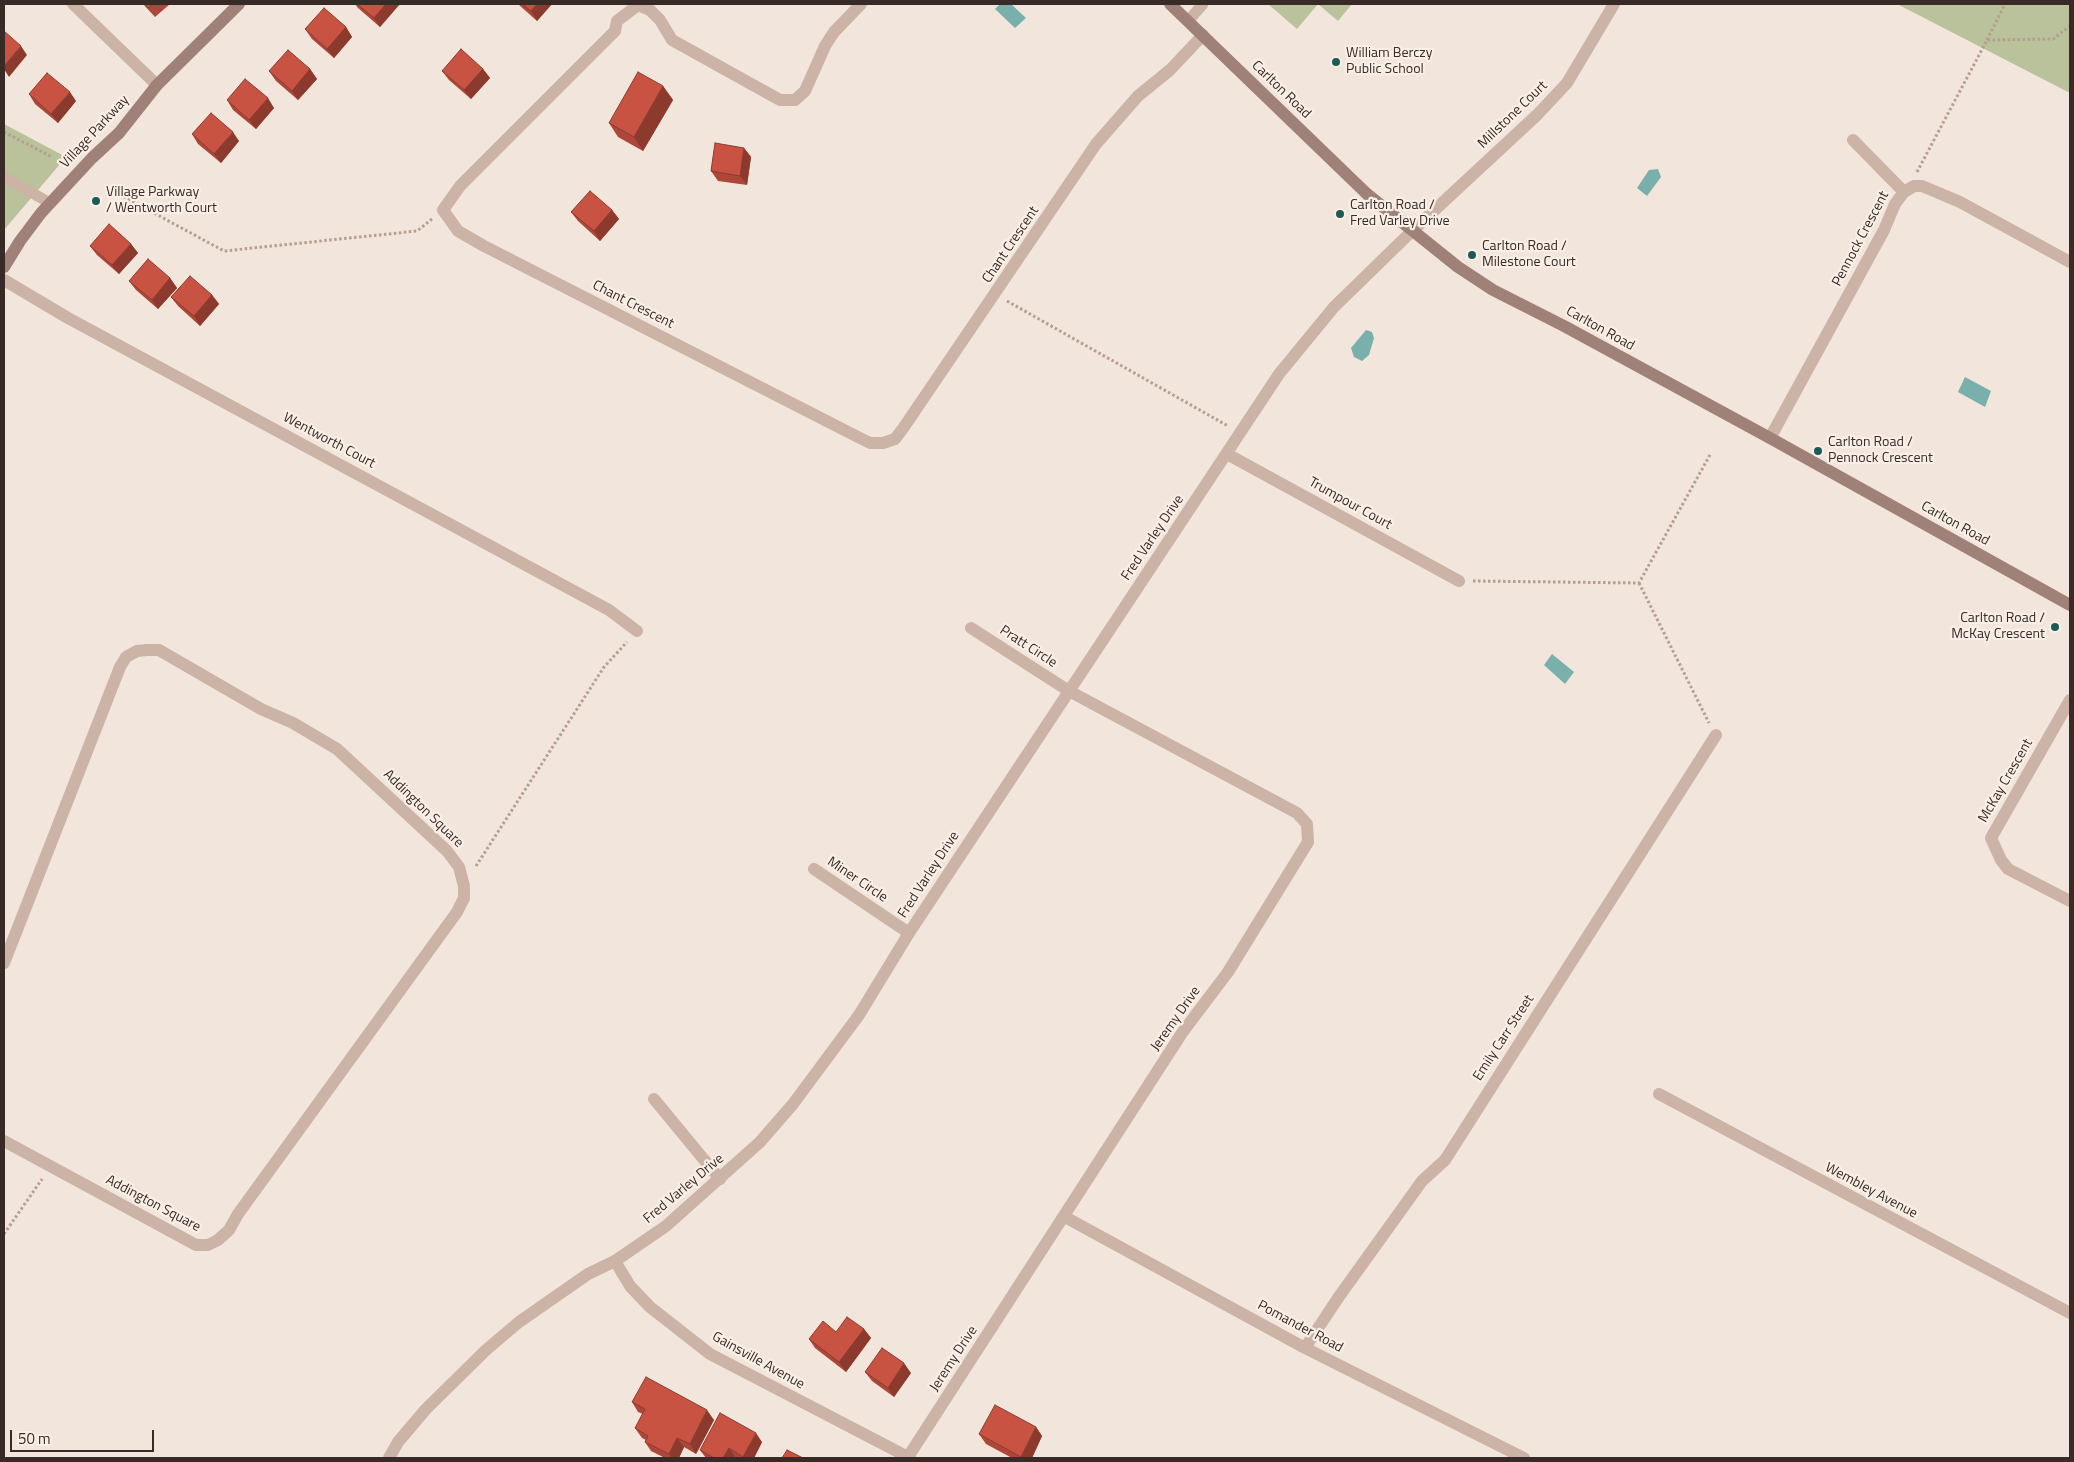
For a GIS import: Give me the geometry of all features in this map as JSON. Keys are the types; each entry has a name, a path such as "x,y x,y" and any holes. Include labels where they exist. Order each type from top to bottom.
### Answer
{"main road":[{"name":"Village Parkway","path":"4,267 20,241 50,203 119,133 157,85 239,4"},
{"name":"Carlton Road","path":"1170,4 1367,194 1458,267 1493,290 1564,326 1770,438 2070,605"}],"street":[{"path":"73,4 157,85"},
{"path":"443,210 460,186 615,31 617,21 638,5 650,10 660,20 672,40 780,100 795,100 805,91 825,46 834,32 861,4"},
{"name":"Millstone Court","path":"1413,230 1538,115 1567,83 1614,4"},
{"name":"Chant Crescent","path":"443,210 458,231 484,246 870,443 883,443 895,440 1096,144 1138,96 1170,70 1203,35"},
{"path":"1853,140 1909,189 1922,186 1960,202 2070,262"},
{"name":"Pennock Crescent","path":"1770,438 1884,230 1895,204 1909,189"},
{"name":"Fred Varley Drive","path":"390,1458 398,1442 426,1408 486,1350 519,1322 588,1274 615,1261 666,1226 760,1142 818,1073 859,1015 909,933 1279,374 1334,307 1413,230"},
{"name":"Wentworth Court","path":"4,280 68,318 609,610 637,632"},
{"name":"Trumpour Court","path":"1227,454 1459,581"},
{"name":"Pratt Circle","path":"972,628 1069,691"},
{"name":"Addington Square","path":"4,963 120,667 126,657 147,650 159,650 261,709 293,723 337,749 447,850 459,868 464,886 464,898 457,912 238,1214 229,1230 218,1240 208,1245 196,1245 4,1141"},
{"name":"Jeremy Drive","path":"909,1458 1182,1033 1228,972 1308,842 1307,824 1297,813 1069,691"},
{"name":"McKay Crescent","path":"2070,700 1991,838 2001,860 2008,869 2070,901"},
{"name":"Emily Carr Street","path":"1305,1348 1338,1298 1422,1181 1445,1160 1716,735"},
{"name":"Miner Circle","path":"814,869 909,933"},
{"name":"Wembley Avenue","path":"1660,1094 2070,1313"},
{"path":"654,1099 720,1179"},
{"name":"Pomander Road","path":"1066,1216 1305,1348 1524,1458"},
{"name":"Gainsville Avenue","path":"615,1261 630,1286 650,1307 710,1354 909,1458"}],"lane":[{"path":"1188,21 1203,4"},
{"path":"4,177 50,203"}],"path":[{"path":"1909,189 2005,4"},
{"path":"1987,40 2053,39 2070,26"},
{"path":"4,132 52,157"},
{"path":"106,186 224,251 417,231 443,210"},
{"path":"995,295 1240,433"},
{"path":"1639,583 1711,453"},
{"path":"1459,581 1639,583"},
{"path":"1639,583 1716,735"},
{"path":"464,886 489,843 604,667 637,632"},
{"path":"4,1234 51,1166"}],"green space":[{"path":"1268,4 1318,4 1297,29"},
{"path":"1318,4 1352,4 1338,21"},
{"path":"1897,4 2070,4 2070,93"},
{"path":"4,124 66,157 4,230"}],"water":[{"path":"1000,4 1011,4 1026,18 1015,28 995,9"},
{"path":"1658,169 1661,177 1647,196 1637,188 1649,170"},
{"path":"1366,330 1372,332 1374,338 1369,355 1362,361 1354,357 1351,348"},
{"path":"1965,377 1991,391 1985,407 1958,392"},
{"path":"1552,654 1574,672 1565,684 1544,665"}],"building":[{"path":"145,4 153,4 148,8"},
{"path":"357,4 386,4 374,18"},
{"path":"522,4 537,4 531,11"},
{"path":"324,8 346,27 327,49 305,29"},
{"path":"4,31 21,46 4,66"},
{"path":"461,49 483,69 464,90 442,71"},
{"path":"288,50 310,69 292,91 269,71"},
{"path":"638,72 663,86 634,137 609,123"},
{"path":"47,73 70,92 51,114 29,94"},
{"path":"245,79 268,98 249,120 227,100"},
{"path":"211,113 233,132 214,154 192,134"},
{"path":"715,143 744,148 740,176 711,171"},
{"path":"590,191 612,210 594,231 571,212"},
{"path":"109,224 131,244 112,265 90,246"},
{"path":"148,259 170,278 152,300 129,281"},
{"path":"190,276 212,295 194,316 171,297"},
{"path":"847,1317 864,1329 839,1362 809,1339 823,1321 836,1332"},
{"path":"882,1348 904,1363 888,1388 865,1372"},
{"path":"646,1377 707,1410 690,1444 677,1438 669,1454 645,1442 648,1436 635,1428 645,1409 632,1402"},
{"path":"995,1405 1036,1427 1021,1457 979,1434"},
{"path":"720,1413 756,1433 743,1457 729,1448 723,1458 714,1458 700,1450"},
{"path":"787,1450 803,1458 782,1458"}],"place":[{"name":"William Berczy Public School","path":"1336,62"},
{"name":"Village Parkway / Wentworth Court","path":"96,201"},
{"name":"Carlton Road / Fred Varley Drive","path":"1340,214"},
{"name":"Carlton Road / Milestone Court","path":"1472,255"},
{"name":"Carlton Road / Pennock Crescent","path":"1818,451"},
{"name":"Carlton Road / McKay Crescent","path":"2055,627"}]}
